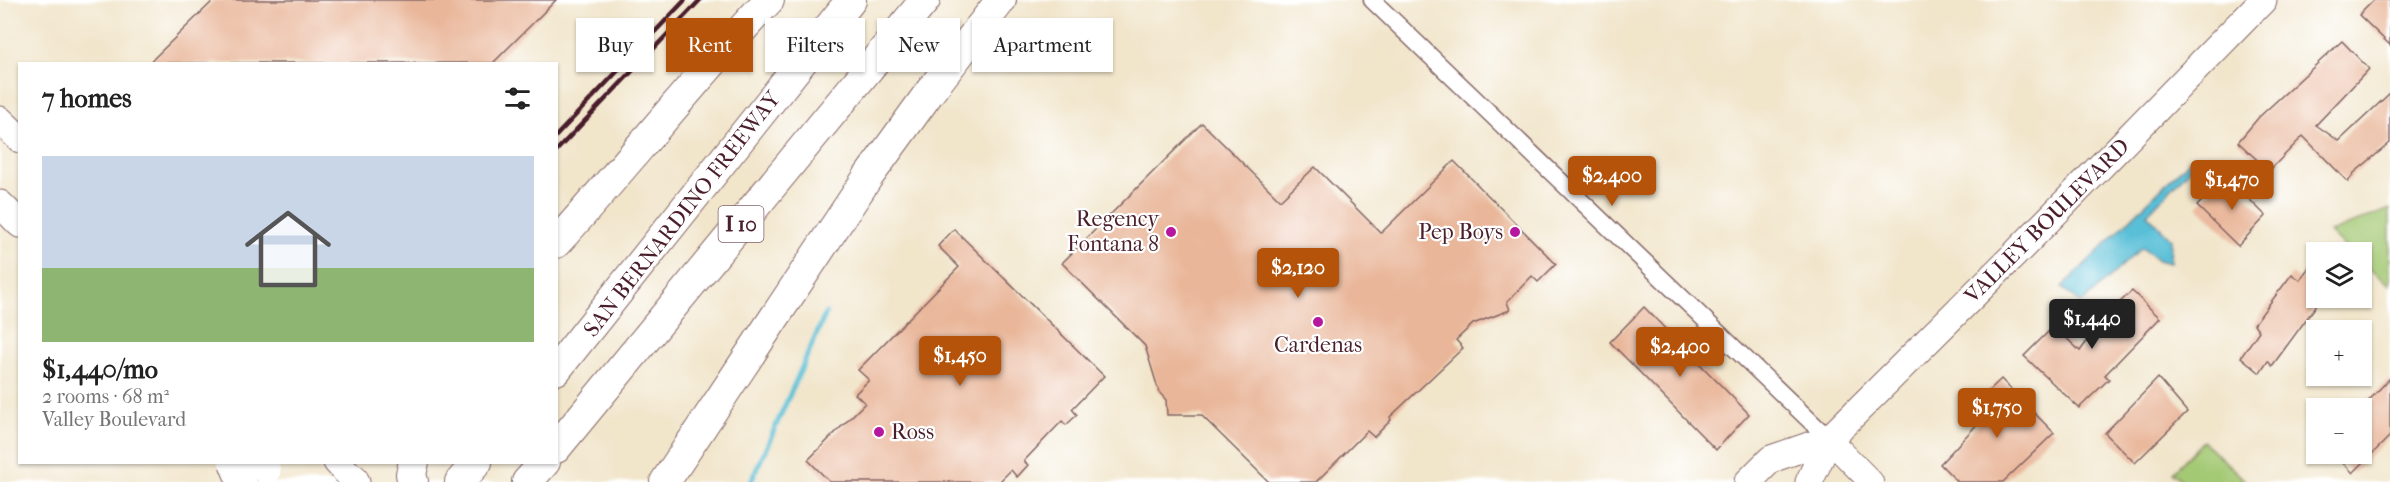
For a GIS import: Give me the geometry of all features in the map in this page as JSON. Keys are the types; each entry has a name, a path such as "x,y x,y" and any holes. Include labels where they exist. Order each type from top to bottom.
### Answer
{"highway":[{"path":"558,241 621,172 672,106 769,0"},
{"name":"SAN BERNARDINO FREEWAY","path":"558,367 851,0"},
{"name":"I 10","path":"558,446 925,0"},
{"path":"666,478 868,177 1001,0"},
{"path":"239,464 262,474"},
{"path":"413,482 411,474 414,464"},
{"path":"460,482 475,464"},
{"path":"527,482 543,464"}],"main road":[{"name":"VALLEY BOULEVARD","path":"1809,482 1829,440 2263,0"},
{"path":"0,120 18,137"},
{"path":"0,204 18,222"},
{"name":"VALLEY BOULEVARD","path":"1748,482 1771,459 1829,440"}],"street":[{"path":"1372,0 1871,482"}],"green space":[{"path":"2390,209 2390,285 2372,271 2372,242 2340,242 2330,232"},
{"path":"2203,441 2247,482 2183,482 2173,472"}],"water":[{"path":"2191,159 2197,162 2147,214 2171,239 2170,263 2158,260 2142,247 2081,304 2062,287"}],"building":[{"path":"214,0 556,0 494,62 150,62"},
{"path":"2374,0 2390,0 2390,45 2359,15"},
{"path":"2342,41 2369,69 2316,125 2339,141 2390,93 2390,143 2354,173 2348,182 2303,136 2269,171 2238,142 2259,117"},
{"path":"1202,123 1280,200 1315,167 1381,233 1454,161 1556,264 1538,282 1532,276 1507,302 1510,310 1473,324 1456,340 1463,348 1390,417 1391,420 1374,437 1367,431 1316,482 1269,482 1201,415 1167,415 1166,400 1159,392 1145,346 1062,263"},
{"path":"2226,176 2266,216 2238,246 2197,206"},
{"path":"954,229 1104,376 1072,409 1077,415 1066,425 1062,421 1024,461 1028,465 1017,477 1011,470 999,482 830,482 808,460 865,403 855,394 869,380 858,370 959,267 938,246"},
{"path":"2306,271 2306,308 2315,308 2272,366 2268,361 2260,373 2241,357 2259,331 2254,324 2292,274 2300,280"},
{"path":"2132,291 2160,318 2105,375 2109,379 2079,408 2024,356 2054,326 2080,351 2107,314"},
{"path":"1644,307 1749,414 1716,450 1610,342"},
{"path":"2158,378 2187,412 2135,463 2105,433"},
{"path":"2390,378 2390,436 2372,454 2372,398"},
{"path":"2001,379 2054,433 2003,482 1958,482 1940,464 1983,418 1972,407"},
{"path":"2344,464 2362,464 2353,473"}],"waterway":[{"path":"751,482 826,313"}],"railway":[{"path":"558,134 685,0"},
{"path":"558,149 700,0"},
{"path":"230,482 246,464"},
{"path":"246,482 263,464"}],"place":[{"name":"Regency Fontana 8","path":"1171,232"},
{"name":"Pep Boys","path":"1515,232"},
{"name":"Cardenas","path":"1318,322"},
{"name":"Ross","path":"879,432"}]}
